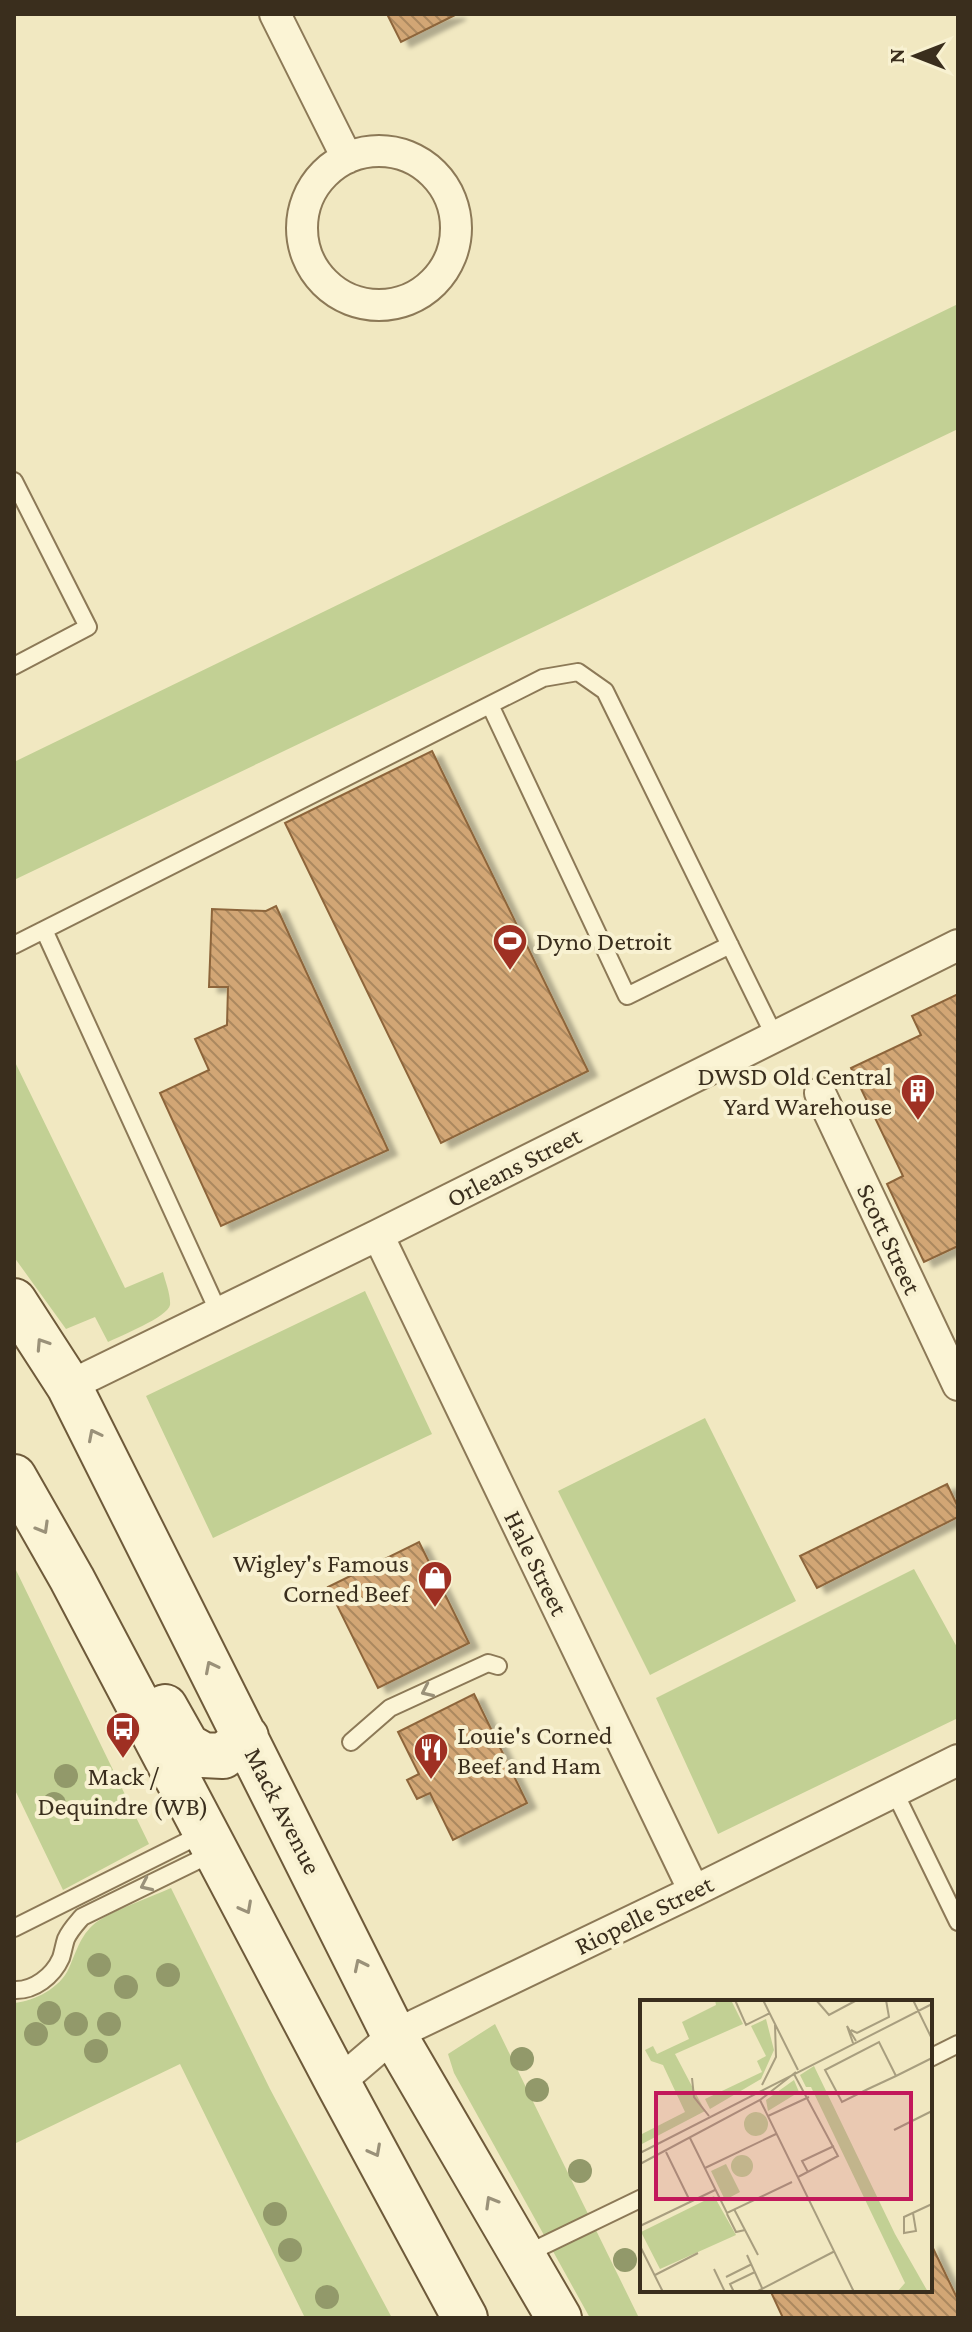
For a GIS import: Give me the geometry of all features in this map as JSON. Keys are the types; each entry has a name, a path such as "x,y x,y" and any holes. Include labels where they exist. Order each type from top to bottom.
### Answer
{"main road":[{"name":"Mack Avenue","path":"14,1301 69,1386 394,2035 559,2318"},
{"path":"14,1477 72,1579 465,2318"},
{"path":"72,1579 146,1674 187,1746 203,1755 223,1756 246,1737"}],"street":[{"path":"275,14 347,158"},
{"path":"389,150 414,158 435,174 450,196 457,220 455,245 446,268 430,287 409,300 384,306 359,304 337,293 318,276 306,254 302,228 306,202 319,179 338,161 347,158 363,152 389,150"},
{"name":"Orleans Street","path":"69,1386 958,945"},
{"name":"Scott Street","path":"820,1093 958,1385"},
{"name":"Hale Street","path":"378,1235 694,1891"},
{"name":"Riopelle Street","path":"338,2083 394,2035 958,1760"}],"lane":[{"path":"14,481 88,627 14,666"},
{"path":"14,945 543,678 578,672 605,691 775,1037"},
{"path":"490,705 627,996 730,945"},
{"path":"44,930 219,1313"},
{"path":"351,1742 390,1708 488,1663 498,1666"},
{"path":"895,1793 958,1922"},
{"path":"14,1928 211,1842"},
{"path":"14,1990 40,1983 53,1971 61,1957 64,1942 82,1917 211,1842"},
{"path":"932,2057 958,2044"},
{"path":"523,2256 640,2199"}],"green space":[{"path":"958,304 958,429 14,880 14,762"},
{"path":"14,1060 125,1288 163,1272 170,1297 167,1310 108,1342 95,1317 66,1329 14,1257"},
{"path":"365,1291 432,1434 213,1538 146,1396"},
{"path":"705,1418 796,1601 650,1675 558,1491"},
{"path":"14,1566 149,1844 63,1890 14,1788"},
{"path":"914,1569 958,1649 958,1718 718,1834 656,1698"},
{"path":"171,1888 270,2089 392,2318 305,2318 180,2064 14,2144 14,2003 30,2000 60,1982 83,1936 98,1921"},
{"path":"495,2024 639,2318 590,2318 454,2073 448,2054"}],"building":[{"path":"387,14 457,14 401,42"},
{"path":"432,751 588,1071 441,1143 285,823"},
{"path":"276,906 388,1150 221,1226 160,1093 209,1070 195,1039 227,1025 228,987 209,987 212,909 266,911"},
{"name":"DWSD Old Central Yard Warehouse","path":"958,994 958,1246 924,1262 887,1184 903,1176 851,1068 921,1035 912,1016"},
{"path":"947,1484 958,1507 958,1517 817,1588 800,1556"},
{"path":"419,1542 469,1643 378,1688 328,1587"},
{"path":"474,1694 527,1803 453,1840 430,1793 417,1799 407,1780 419,1774 398,1732"},
{"path":"932,2246 958,2300 958,2318 783,2318 771,2292 932,2292"}],"place":[{"name":"Dyno Detroit","path":"510,972"},
{"name":"DWSD Old Central Yard Warehouse","path":"918,1122"},
{"name":"Wigley's Famous Corned Beef","path":"435,1609"},
{"name":"Mack / Dequindre (WB)","path":"123,1760"},
{"name":"Louie's Corned Beef and Ham","path":"431,1781"}]}
